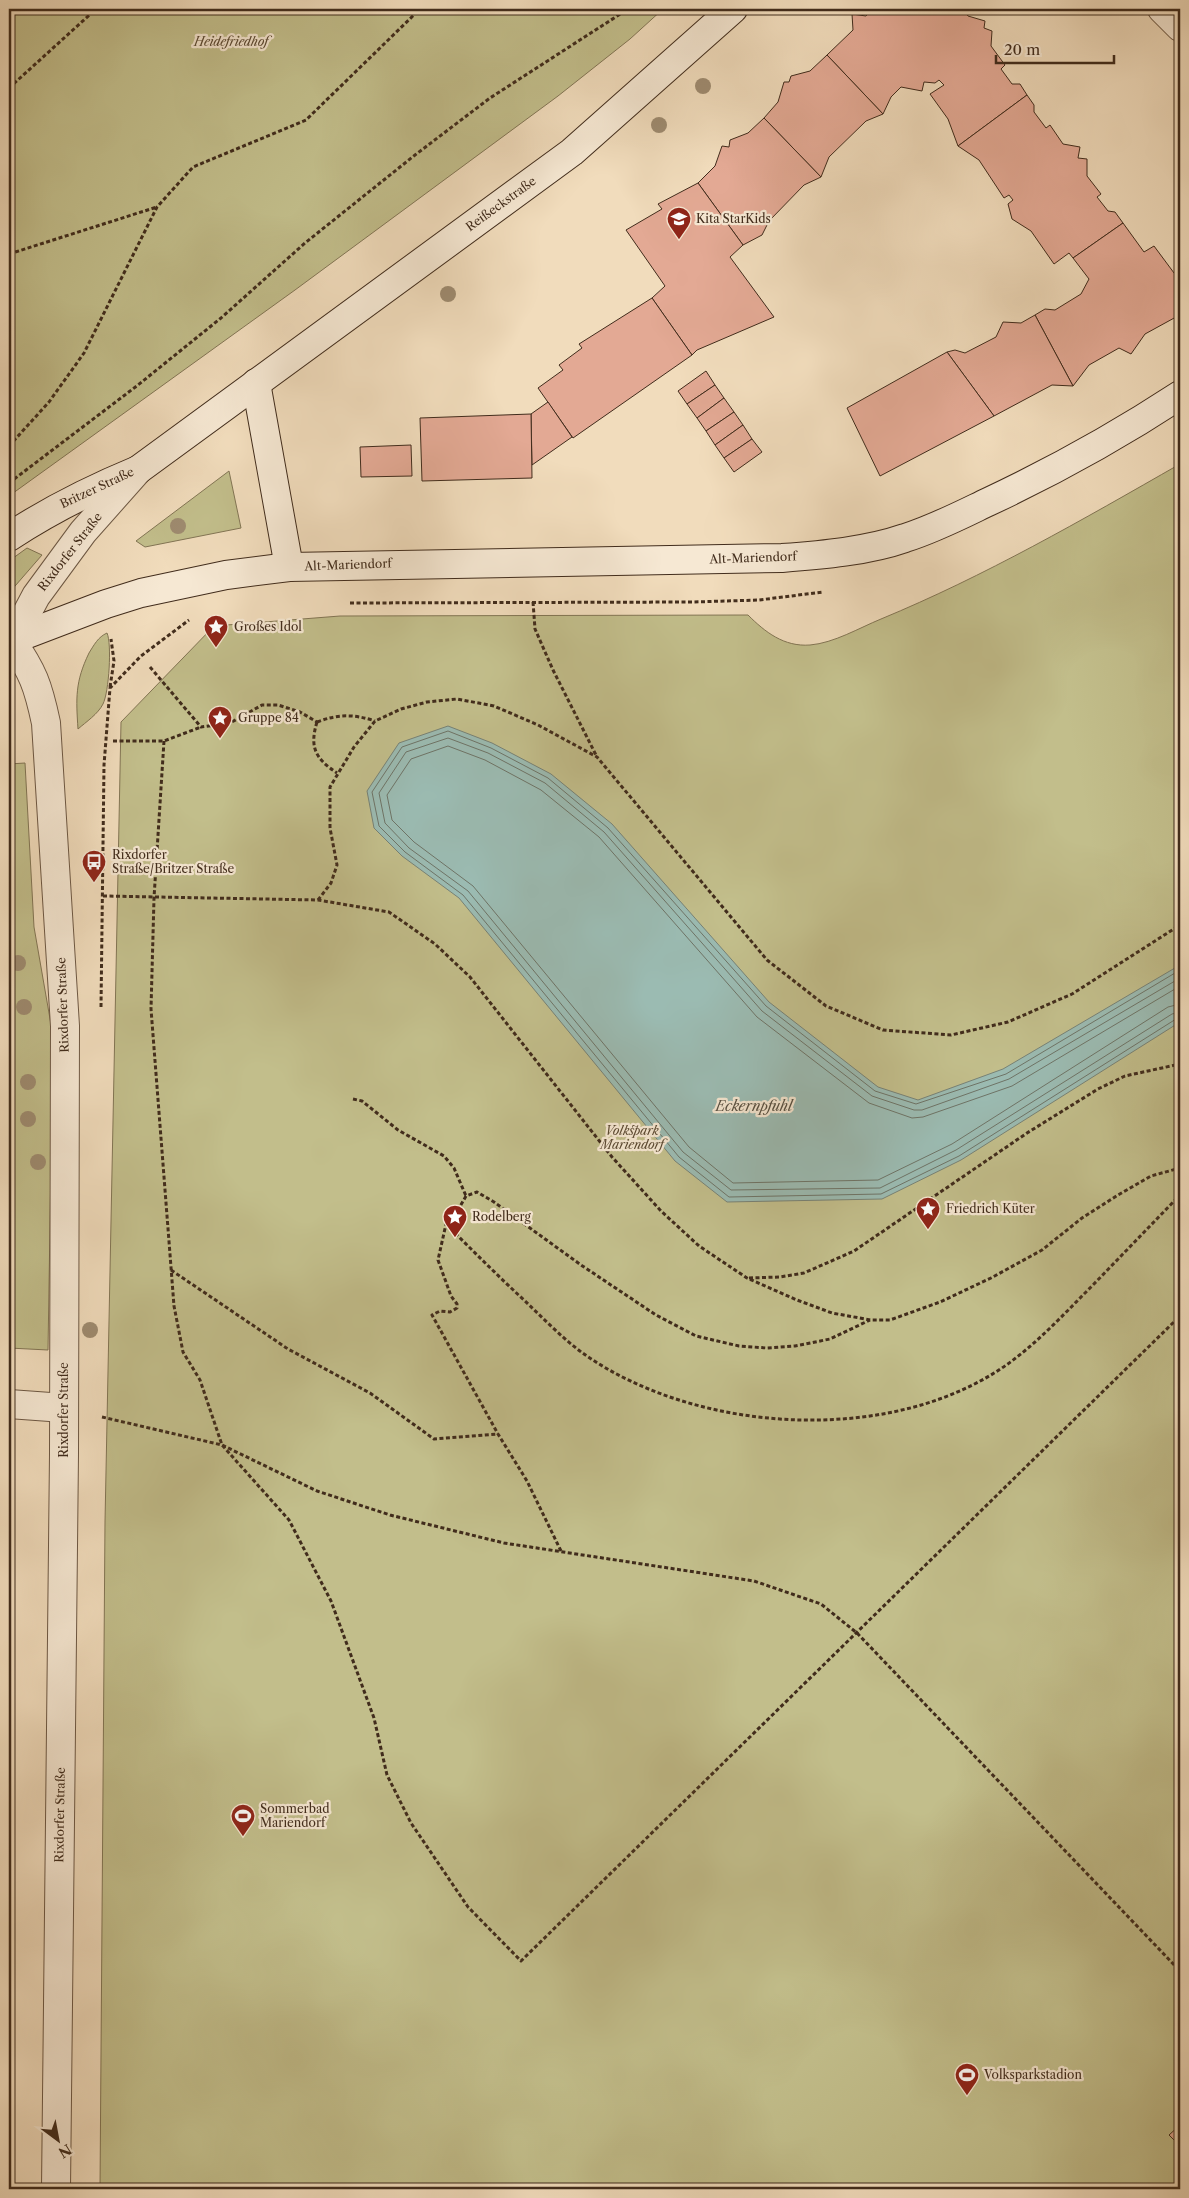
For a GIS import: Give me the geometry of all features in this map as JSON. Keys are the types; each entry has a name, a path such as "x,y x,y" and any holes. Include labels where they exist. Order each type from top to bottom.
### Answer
{"main road":[{"name":"Reißeckstraße","path":"256,383 572,152 732,9"},
{"path":"1162,9 1180,28"},
{"name":"Britzer Straße","path":"9,537 43,514 92,489 138,470 256,383"},
{"path":"9,642 141,593 226,575 289,567 256,383"},
{"name":"Alt-Mariendorf","path":"289,567 782,558 813,556 875,546 906,538 1025,484 1101,443 1180,396"},
{"name":"Rixdorfer Straße","path":"56,2189 64,1408 65,1026 46,723 39,689 29,665 9,642 36,596 83,532 138,470"},
{"path":"9,1404 64,1408"}],"path":[{"path":"9,88 96,9"},
{"path":"9,446 49,402 84,353 157,207 193,167 306,120 420,9"},
{"path":"9,483 138,385 221,318 305,243 415,155 490,98 628,9"},
{"path":"9,254 157,207"},
{"path":"529,564 535,628 553,670 597,757 767,960 826,1006 883,1030 951,1035 1008,1022 1072,994 1180,925"},
{"path":"110,688 141,656 197,615"},
{"path":"101,1015 104,765 114,661 110,634"},
{"path":"150,667 201,727"},
{"path":"318,900 331,883 337,865 330,828 330,788 337,773 354,747 376,721 401,709 427,702 456,699 494,706 538,725 597,757"},
{"path":"114,741 164,742 201,727 230,723 262,706 278,705 300,712 317,722 341,715 358,715 376,721"},
{"path":"317,722 313,735 315,751 323,764 337,773"},
{"path":"164,742 154,898 151,1009 174,1306 183,1352 200,1380 222,1445 288,1520 331,1601 374,1718 387,1774 411,1823 468,1907 521,1961 1180,1316"},
{"path":"103,896 318,900 389,912 435,944 470,977 612,1156 661,1211 699,1246 747,1278 832,1313 871,1320 890,1320 940,1302 991,1278 1042,1250 1082,1218 1150,1176 1180,1168"},
{"path":"747,1278 780,1277 804,1273 854,1251 1027,1132 1098,1088 1125,1076 1180,1064"},
{"path":"353,1099 362,1101 398,1130 444,1156 454,1168 466,1196"},
{"path":"561,1551 527,1481 498,1434 432,1315 440,1311 450,1312 457,1308 438,1260 446,1224 458,1210 466,1196 477,1192 494,1202 581,1266 656,1316 696,1336 740,1346 768,1348 795,1346 830,1339 871,1320"},
{"path":"446,1224 550,1325 584,1354 626,1380 686,1402 755,1417 818,1420 868,1416 926,1404 973,1385 1016,1358 1061,1317 1180,1195"},
{"path":"171,1270 288,1349 370,1393 434,1439 498,1434"},
{"path":"102,1417 222,1445 317,1491 390,1515 504,1543 754,1581 821,1604 857,1632 1180,1971"}],"green space":[{"name":"Heidefriedhof","path":"9,9 663,9 630,39 558,96 295,290 9,496"},
{"name":"Volkspark Mariendorf","path":"1180,464 1180,2189 100,2189 105,1522 121,722 214,626 340,616 748,615 761,627 783,641 801,645 819,644 846,635 958,585 1070,526"},
{"path":"229,471 241,528 145,547 136,541"},
{"path":"27,548 42,555 9,593 9,561"},
{"path":"107,633 110,657 105,698 103,704 92,718 78,729 77,690 84,663 99,639"},
{"path":"25,763 34,927 53,1036 48,1350 9,1348 9,764"}],"water":[{"name":"Eckernpfuhl","path":"448,726 492,743 551,774 612,824 769,1002 878,1087 918,1100 1003,1069 1180,965 1180,1022 961,1160 882,1199 727,1202 675,1161 459,898 402,856 374,828 367,791 399,743"}],"building":[{"path":"872,9 963,9 968,16 985,21 984,28 992,31 991,46 1005,65 1001,69 1012,84 1020,84 1027,95 958,146 948,119 930,94 944,85 939,80 935,83 924,82 922,91 901,87 891,97 883,114 827,55 853,30 852,14 866,16"},
{"path":"827,55 883,114 866,121 829,157 821,177 764,118 778,102 784,82 789,82 791,76 810,71"},
{"path":"1027,95 1034,105 1034,112 1046,128 1050,125 1063,144 1080,147 1078,158 1087,159 1087,176 1101,194 1097,197 1108,211 1115,212 1123,223 1073,258 1069,253 1054,264 1031,231 1012,219 1008,204 1013,200 1009,195 1004,198 979,160 958,146"},
{"path":"764,118 821,177 804,185 769,221 762,235 743,245 698,183 715,166 722,146 729,147 730,140 748,133"},
{"path":"698,183 743,245 730,257 774,317 697,350 692,355 652,298 665,286 626,230 662,209 658,204"},
{"path":"1123,223 1144,252 1154,246 1180,281 1180,318 1176,317 1145,334 1131,354 1119,348 1089,365 1073,386 1035,315 1045,309 1055,310 1081,294 1089,279 1073,258"},
{"path":"652,298 692,355 573,438 538,388 563,370 559,365 582,348 579,344"},
{"path":"1035,315 1073,386 1052,385 994,416 947,352 955,350 965,353 996,337 1003,322 1021,323"},
{"path":"947,352 994,416 880,476 847,408"},
{"path":"706,371 715,385 687,404 678,391"},
{"path":"715,385 724,398 697,418 687,404"},
{"path":"724,398 734,412 706,431 697,418"},
{"path":"548,402 572,437 532,465 531,414"},
{"path":"734,412 743,425 715,445 706,431"},
{"path":"531,414 532,478 422,481 420,418"},
{"path":"743,425 752,439 724,458 715,445"},
{"path":"752,439 762,452 734,472 724,458"},
{"path":"411,445 412,476 361,477 360,447"},
{"path":"1180,2125 1180,2146 1169,2135"}],"place":[{"name":"Kita StarKids","path":"679,240"},
{"name":"Großes Idol","path":"216,648"},
{"name":"Gruppe 84","path":"220,739"},
{"name":"Rixdorfer Straße/Britzer Straße","path":"94,883"},
{"name":"Friedrich Küter","path":"928,1230"},
{"name":"Rodelberg","path":"455,1238"},
{"name":"Sommerbad Mariendorf","path":"243,1837"},
{"name":"Volksparkstadion","path":"967,2096"}]}
